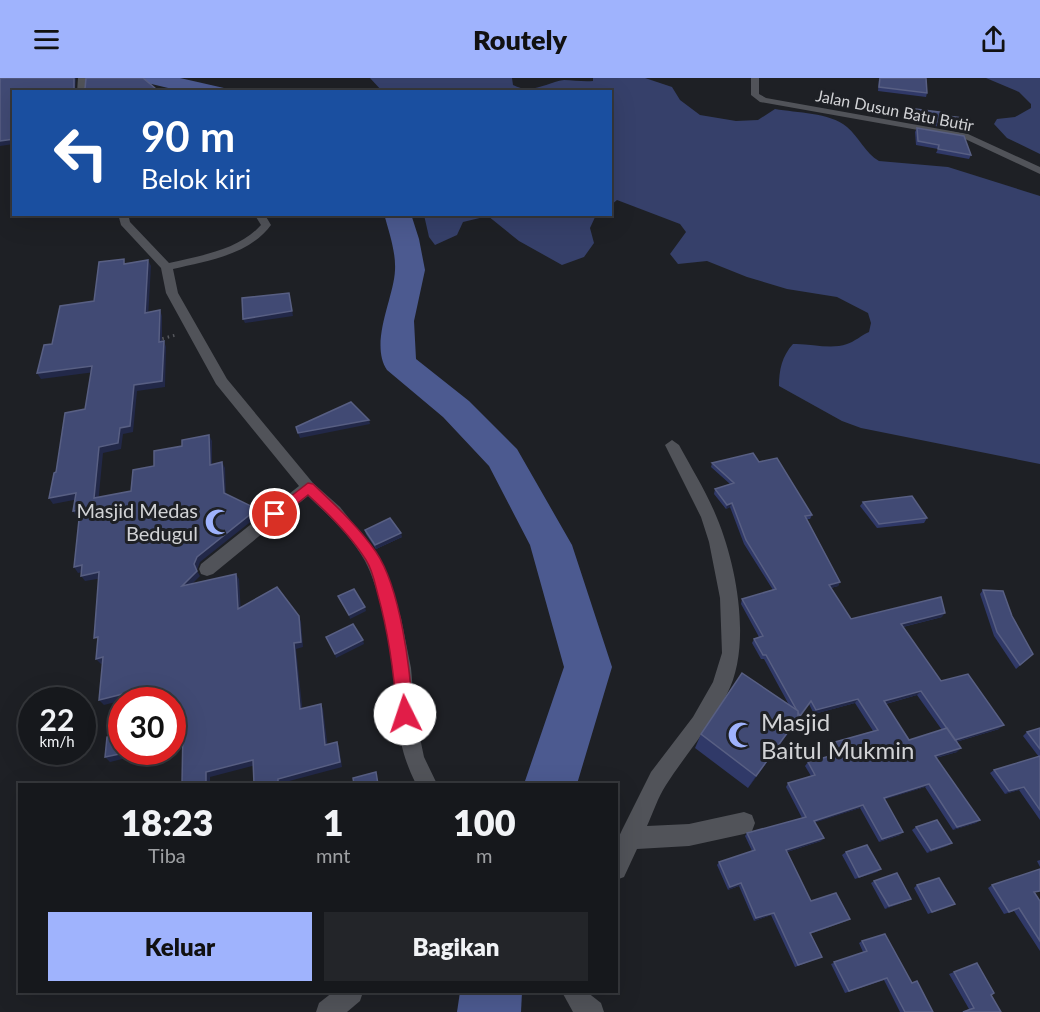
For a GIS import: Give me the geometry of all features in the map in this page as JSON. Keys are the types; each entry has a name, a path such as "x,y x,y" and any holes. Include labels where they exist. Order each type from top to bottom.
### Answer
{"street":[{"name":"Jalan Dusun Batu Butir","path":"755,78 755,94 763,100 965,136 1040,171"},
{"path":"123,216 125,223 167,267 172,293 221,381 308,488 334,511 371,556 378,571 392,618 402,668 405,714 414,759 426,783"},
{"path":"167,267 251,240 261,233 266,225 261,217"},
{"path":"618,865 658,779 700,723 721,687 728,670 731,653 729,597 717,542 709,517 672,445"},
{"path":"207,569 308,488"},
{"path":"630,838 689,834 744,823"},
{"path":"328,1012 350,993"},
{"path":"575,993 579,1001 592,1012"}],"path":[{"path":"148,343 194,330"}],"shaded area":[{"path":"370,78 512,78 513,85 527,89 564,80 645,78 672,87 680,100 700,115 736,121 758,120 775,109 831,118 847,127 879,161 948,167 1040,196 1040,464 861,428 842,421 779,386 782,364 793,344 840,346 850,343 869,332 871,323 868,313 837,297 787,289 747,277 707,261 678,264 670,254 686,232 680,224 617,200 612,204 612,90 381,90"},
{"path":"986,78 1040,78 1040,154 1007,138 994,124 997,119 1015,117 1031,108 1031,104 1019,92"},
{"path":"424,216 488,216 463,222 457,235 435,245 429,237"},
{"path":"488,216 596,216 590,228 594,243 584,257 562,265 519,241"}],"building":[{"path":"0,78 74,78 74,89 85,89 86,78 143,78 155,88 155,90 12,90 12,139 0,141"},
{"path":"880,78 926,78 927,93 879,87"},
{"path":"915,109 947,113 947,116 963,118 964,127 916,118"},
{"path":"917,128 964,136 971,155 938,149 939,145 918,141"},
{"path":"124,259 124,264 148,260 145,313 160,310 159,342 164,341 162,381 134,385 130,426 120,428 118,443 99,447 94,498 131,491 133,470 154,466 154,451 182,446 182,440 209,435 210,465 222,462 224,493 257,509 197,557 194,564 197,571 182,586 236,574 238,609 277,587 299,616 301,642 294,643 300,709 321,704 325,745 337,742 340,762 278,779 278,783 254,783 253,760 206,772 206,783 182,783 182,765 186,765 186,687 108,687 108,698 99,700 103,657 96,659 98,637 94,638 99,572 81,576 82,565 74,567 80,510 73,511 76,493 49,498 56,472 65,413 85,409 92,366 37,373 44,345 52,344 60,306 94,301 99,262"},
{"path":"289,293 292,311 243,319 242,298"},
{"path":"351,402 369,420 298,433 296,427"},
{"path":"753,453 759,462 777,458 812,515 805,516 840,582 829,585 851,619 941,597 945,613 901,624 941,681 968,674 1004,725 955,740 961,748 935,756 980,820 957,827 929,784 884,798 903,832 882,839 863,805 814,821 824,838 786,850 811,901 836,893 850,919 810,933 822,957 798,965 774,913 756,918 741,883 730,887 719,862 755,850 747,833 806,817 788,783 815,775 808,762 841,753 835,742 878,730 858,699 816,710 811,701 800,716 766,655 763,655 754,639 763,636 742,599 776,589 746,540 732,503 727,505 715,489 734,483 712,463","holes":["921,691 947,728 909,740 884,701"]},
{"path":"912,496 927,518 879,524 863,502"},
{"path":"390,518 401,533 375,545 365,530"},
{"path":"354,589 365,607 349,615 338,596"},
{"path":"983,590 1003,591 1012,616 1033,654 1020,665 997,632"},
{"path":"353,624 363,640 335,654 326,637"},
{"name":"Masjid Baitul Mukmin","path":"742,673 798,711 798,718 756,776 701,734"},
{"path":"1040,728 1040,749 1027,732"},
{"path":"107,737 108,756 105,757"},
{"path":"1040,756 1040,810 1024,787 1009,791 994,770"},
{"path":"376,772 378,783 354,783 353,778"},
{"path":"937,820 952,843 931,850 916,827"},
{"path":"867,845 881,869 859,877 846,852"},
{"path":"1040,869 1040,891 1034,892 1040,901 1040,941 1019,908 1009,912 992,885"},
{"path":"897,873 911,899 889,906 874,881"},
{"path":"939,878 955,904 932,912 917,885"},
{"path":"885,934 912,983 917,981 933,1012 905,1012 887,978 849,991 834,962 867,951 862,941"},
{"path":"977,963 994,993 991,995 1001,1012 963,1012 974,1008 954,972"}],"waterway":[{"path":"150,78 207,90"},
{"path":"398,216 405,239 410,270 398,321 399,363 456,409 504,458 551,545 588,667 551,783"},
{"path":"489,1012 491,993"}],"place":[{"name":"Masjid Medas Bedugul","path":"218,522"},
{"name":"Masjid Baitul Mukmin","path":"741,735"}],"route":[{"path":"275,514 308,488 334,511 371,556 378,571 392,618 402,668 405,714"}]}
